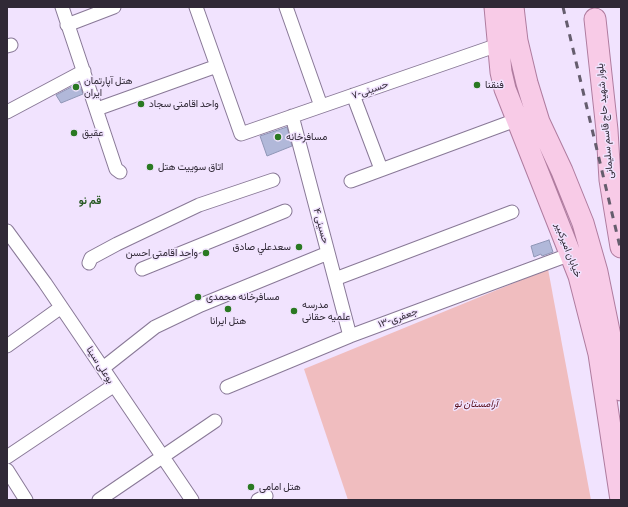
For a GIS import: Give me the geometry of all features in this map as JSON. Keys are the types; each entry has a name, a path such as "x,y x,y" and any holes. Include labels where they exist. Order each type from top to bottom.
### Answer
{"main road":[{"name":"خیابان امیرکبیر","path":"495,7 498,45 505,89 579,276 598,354 621,500"},
{"name":"خیابان امیرکبیر","path":"514,7 517,41 526,83 540,122 583,223 597,272 621,390"},
{"name":"بلوار شهید حاج قاسم سلیمانی","path":"595,19 607,130 610,180 621,247"}],"street":[{"path":"62,7 116,169 120,172"},
{"path":"68,25 114,7"},
{"path":"97,109 217,66 196,7"},
{"path":"286,7 321,106"},
{"name":"حسینی-۷","path":"217,66 241,134 498,45"},
{"path":"7,112 84,71"},
{"path":"353,95 381,169"},
{"name":"حسینی ۴","path":"292,116 350,336"},
{"path":"351,181 516,120"},
{"path":"89,263 91,258 117,244 199,205 273,180"},
{"path":"142,269 285,211"},
{"path":"335,280 512,212"},
{"name":"بوعلی سینا","path":"7,231 103,368 113,386 192,500"},
{"path":"103,368 155,327 201,305 328,253"},
{"name":"جعفری-۱۳","path":"227,387 350,336 571,254"},
{"path":"7,346 60,308"},
{"path":"7,457 113,386"},
{"path":"99,500 215,421"},
{"path":"7,470 26,500"}],"green space":[{"name":"آرامستان نو","path":"548,269 591,500 348,500 304,369"}],"building":[{"name":"هتل آپارتمان ایران","path":"79,83 83,94 61,103 56,95"},
{"name":"مسافرخانه","path":"287,127 292,146 267,156 260,136"},
{"path":"549,240 553,252 534,257 531,246"}],"railway":[{"path":"563,7 621,251"}],"place":[{"name":"فنقنا","path":"477,85"},
{"name":"هتل آپارتمان ایران","path":"76,87"},
{"name":"واحد اقامتی سجاد","path":"141,104"},
{"name":"عقیق","path":"74,133"},
{"name":"مسافرخانه","path":"278,137"},
{"name":"اتاق سوییت هتل","path":"150,167"},
{"name":"سعدعلي صادق","path":"299,247"},
{"name":"واحد اقامتی احسن","path":"206,253"},
{"name":"مسافرخانه محمدی","path":"198,297"},
{"name":"هتل ایرانا","path":"228,309"},
{"name":"مدرسه علمیه حقانی","path":"294,311"},
{"name":"هتل امامی","path":"251,487"}],"district":[{"name":"قم نو","path":"90,201"}]}
